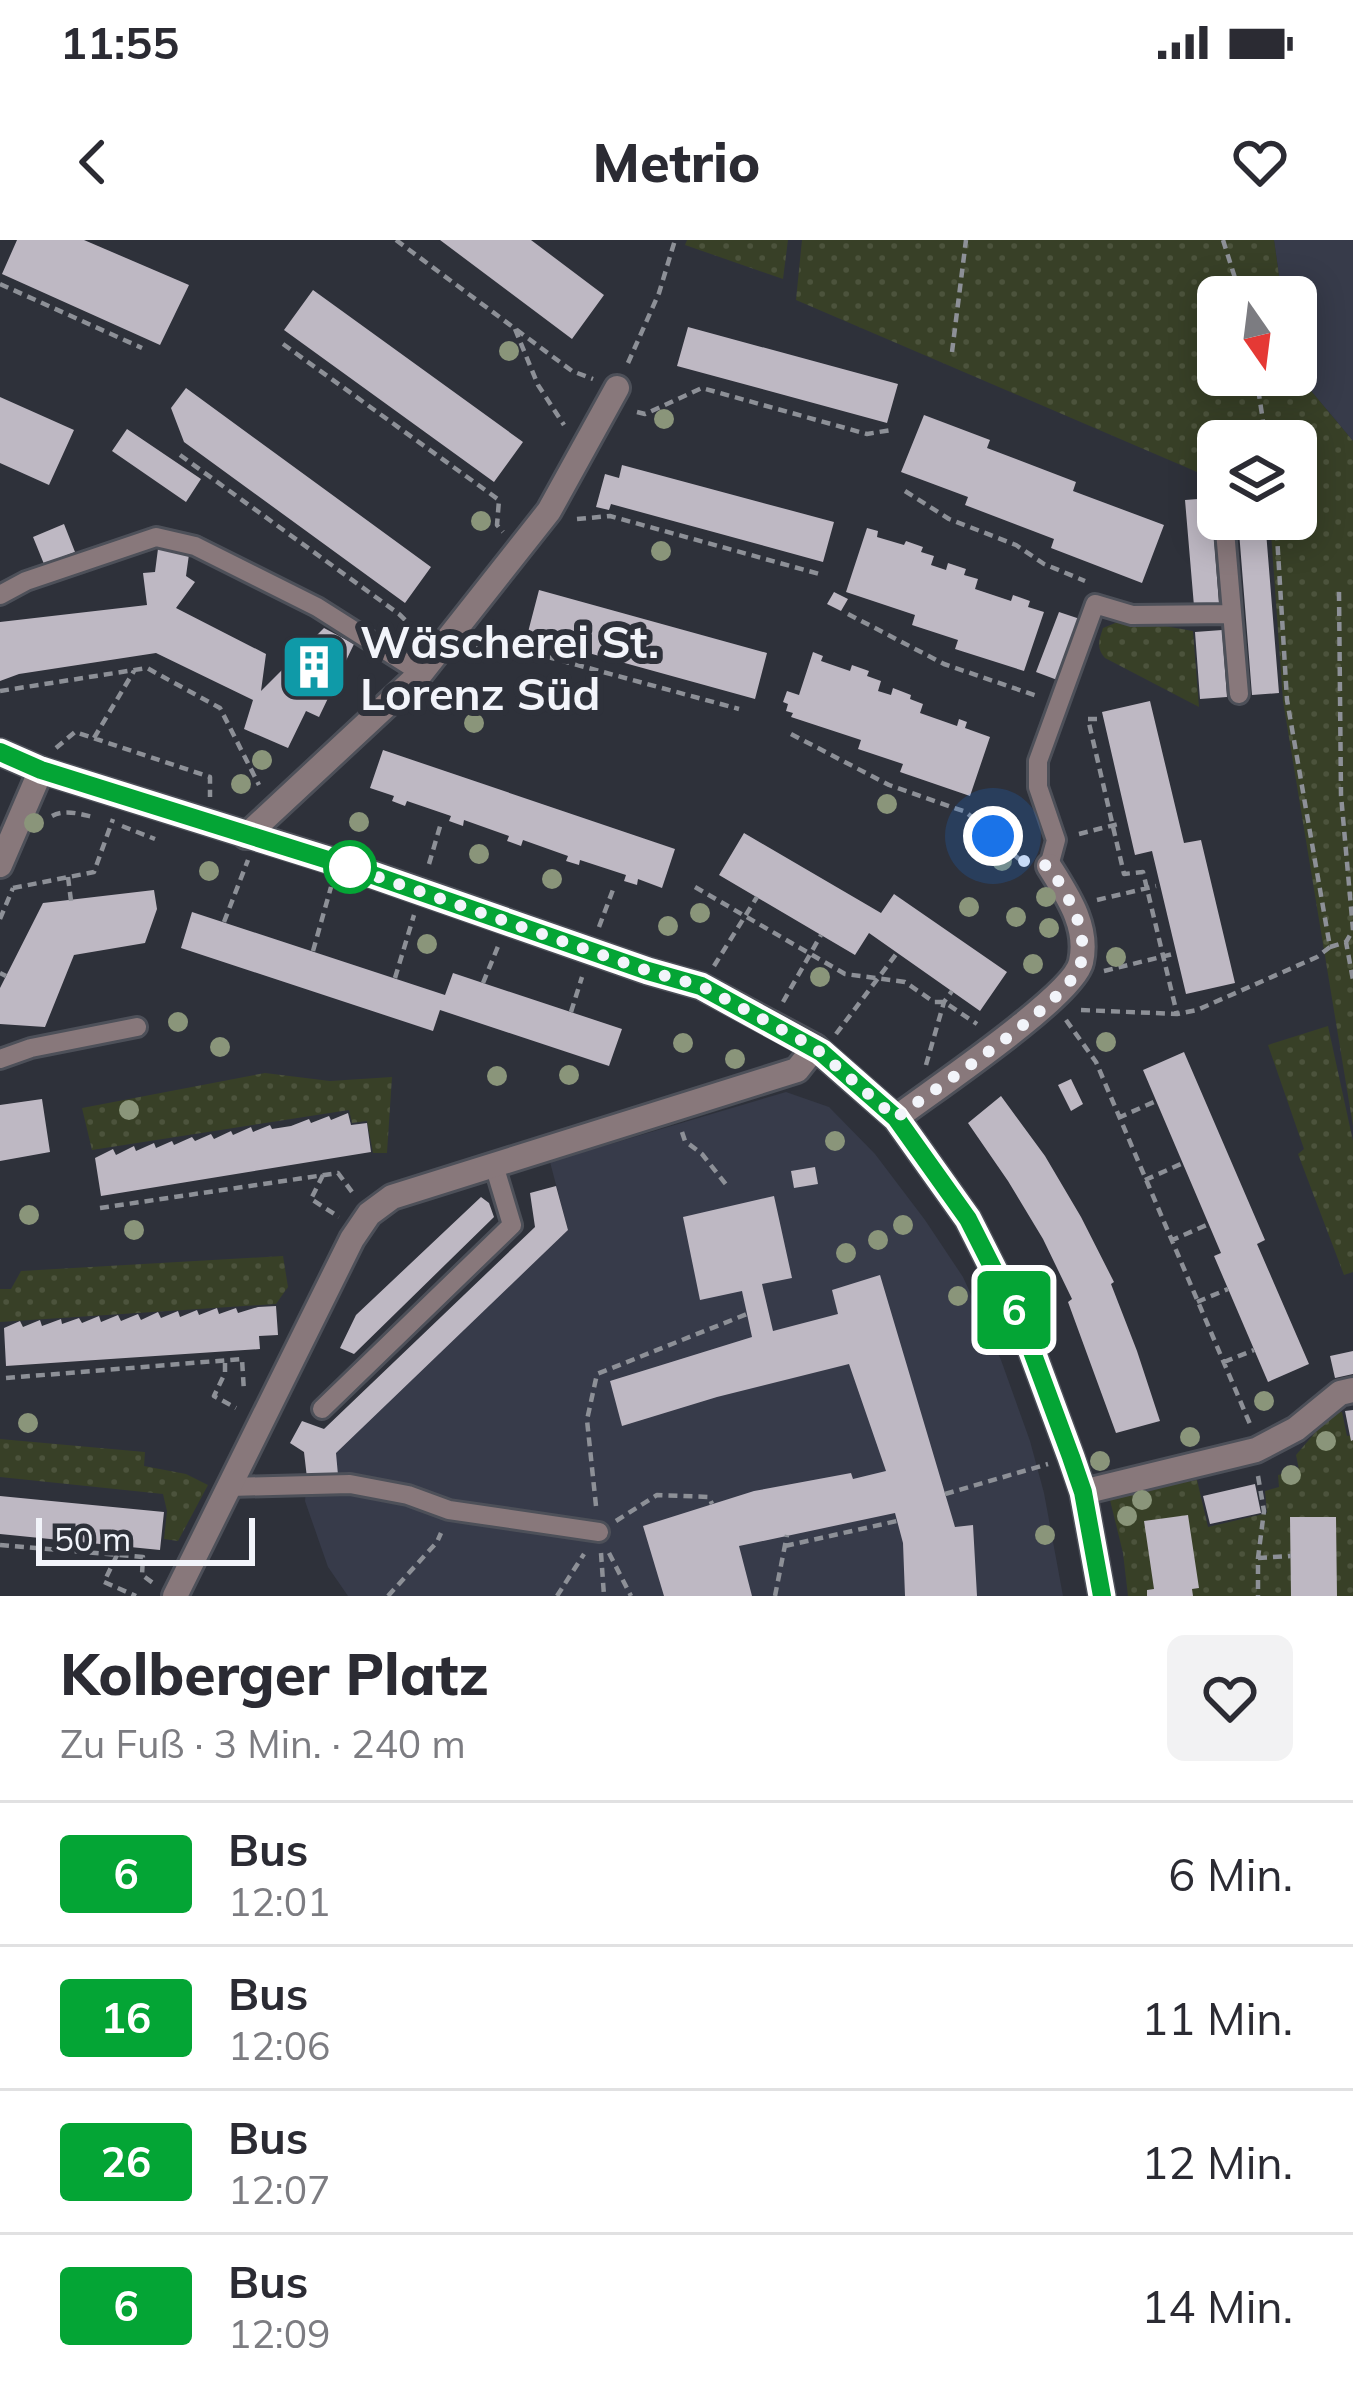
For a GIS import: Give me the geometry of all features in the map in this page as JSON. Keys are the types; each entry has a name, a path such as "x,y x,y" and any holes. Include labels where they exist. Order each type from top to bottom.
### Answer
{"street":[{"path":"251,837 421,673 549,511 612,397"},
{"path":"2,753 47,760 122,797 338,863 701,986 818,1050 905,1111 968,1219 1024,1330 1083,1492 1102,1596"},
{"path":"0,865 47,760"},
{"path":"905,1111 1052,1001 1081,966 1082,936 1074,905 1049,866"},
{"path":"165,1590 229,1487 369,1214 392,1197 797,1070 818,1050"},
{"path":"1083,1492 1256,1450 1297,1430 1340,1393 1353,1390"}],"lane":[{"path":"0,595 26,581 156,537 195,546 317,607 421,673"},
{"path":"1226,540 1239,694"},
{"path":"1049,866 1057,840 1038,787 1038,761 1095,604 1132,615 1232,614"},
{"path":"0,1059 31,1048 136,1027"},
{"path":"322,1408 512,1225 494,1165"},
{"path":"229,1487 350,1484 408,1495 448,1510 599,1532"}],"path":[{"path":"395,240 572,371 645,415 702,388 867,434 891,430"},
{"path":"612,397 659,292 675,240"},
{"path":"952,352 966,240"},
{"path":"1223,240 1234,276"},
{"path":"0,284 142,348"},
{"path":"513,326 538,385 566,429 589,439"},
{"path":"283,344 499,500 496,525 519,549"},
{"path":"905,490 960,524 1016,545 1044,564 1101,588 1095,604"},
{"path":"549,511 568,520 610,516 823,575"},
{"path":"1277,540 1287,700 1330,947"},
{"path":"1339,592 1341,795 1353,930 1346,943 1353,980"},
{"path":"848,614 944,664 1059,704"},
{"path":"0,691 147,668 220,708 273,812"},
{"path":"94,738 134,670"},
{"path":"1097,718 1088,719 1124,874 1143,872 1177,1014"},
{"path":"47,760 75,731 210,777 210,797 251,837 224,922"},
{"path":"791,734 889,785 966,812 1019,860 1049,866"},
{"path":"1097,760 1106,758"},
{"path":"0,890 94,872 122,797"},
{"path":"42,823 56,813 94,818"},
{"path":"112,822 155,839"},
{"path":"394,978 441,823"},
{"path":"1057,840 1122,823"},
{"path":"313,951 338,863"},
{"path":"68,877 71,901"},
{"path":"1074,905 1156,886"},
{"path":"571,1012 614,887"},
{"path":"695,887 845,974 905,982 1002,1040"},
{"path":"0,919 13,888"},
{"path":"701,986 757,897"},
{"path":"483,983 508,922"},
{"path":"770,1022 821,935"},
{"path":"1052,1001 1072,1010 1177,1014 1198,1010 1346,943"},
{"path":"818,1050 897,953"},
{"path":"1081,966 1099,972 1173,954"},
{"path":"905,1111 952,991"},
{"path":"1052,1001 1096,1062 1250,1425 1264,1510 1258,1596"},
{"path":"1118,1118 1156,1101"},
{"path":"674,1108 686,1141 728,1187"},
{"path":"1145,1180 1183,1163"},
{"path":"100,1208 338,1173 354,1195"},
{"path":"323,1175 311,1199 359,1229"},
{"path":"1170,1241 1209,1224"},
{"path":"1197,1302 1228,1289"},
{"path":"604,1596 586,1420 597,1374 747,1314"},
{"path":"1224,1362 1254,1351"},
{"path":"6,1378 242,1359 244,1394 250,1396"},
{"path":"225,1361 214,1396 262,1423"},
{"path":"945,1494 1071,1457"},
{"path":"557,1596 599,1532 657,1496 710,1497 712,1504"},
{"path":"388,1596 437,1542 448,1510"},
{"path":"785,1546 897,1521"},
{"path":"599,1532 631,1596"},
{"path":"775,1596 787,1535"},
{"path":"0,1545 143,1557 142,1575 165,1590"},
{"path":"118,1555 104,1582 136,1596"},
{"path":"1258,1558 1291,1556"}],"shaded area":[{"path":"1274,240 1353,240 1353,441 1315,396 1317,276 1279,276"},
{"path":"786,1092 829,1107 875,1154 963,1277 1001,1360 1030,1441 1063,1596 348,1596 328,1567 305,1501 307,1478 568,1230 550,1162"}],"green space":[{"path":"687,240 788,240 783,279 685,245"},
{"path":"802,240 1274,240 1279,276 1197,276 1197,396 1315,396 1353,441 1353,1126 1283,701 1272,540 1317,540 1317,420 1197,420 1197,472 796,300"},
{"path":"1125,619 1193,631 1199,707 1105,658 1099,647 1103,628"},
{"path":"1328,1026 1353,1141 1353,1272 1344,1275 1298,1154 1304,1149 1268,1045"},
{"path":"265,1073 330,1081 392,1077 387,1153 373,1153 367,1121 352,1123 349,1110 92,1150 82,1108"},
{"path":"283,1256 288,1287 276,1304 0,1322 0,1289 11,1289 21,1271"},
{"path":"1342,1412 1347,1436 1353,1435 1353,1596 1128,1596 1110,1500 1197,1480 1208,1527 1267,1513 1265,1491 1279,1487 1278,1475 1299,1470 1296,1455 1331,1414"},
{"path":"0,1439 145,1452 144,1466 186,1474 208,1485 178,1541 164,1539 167,1511 163,1494 0,1477"}],"building":[{"path":"17,240 84,240 189,285 160,345 2,274"},
{"path":"440,240 531,240 604,295 572,339"},
{"path":"313,290 523,442 494,482 284,330"},
{"path":"688,327 898,384 887,423 677,366"},
{"path":"186,388 431,567 405,603 184,442 171,408"},
{"path":"0,397 74,430 49,485 0,463"},
{"path":"924,415 990,440 987,448 1076,482 1073,491 1164,525 1142,583 1051,548 1054,539 965,505 968,497 901,472"},
{"path":"127,429 201,479 186,502 112,451"},
{"path":"622,465 834,522 823,562 611,504 609,510 596,507 605,474 619,478"},
{"path":"1197,499 1197,540 1214,540 1219,604 1194,606 1185,500"},
{"path":"64,524 75,552 44,564 33,537"},
{"path":"867,528 878,531 877,537 923,547 921,552 934,556 931,565 946,570 948,563 966,569 964,575 978,579 975,589 1011,601 1013,595 1044,612 1024,671 955,649 958,640 912,625 915,615 846,592"},
{"path":"1240,540 1267,540 1279,693 1252,695"},
{"path":"159,541 190,547 186,576 195,582 176,608 266,654 261,691 324,628 354,644 319,717 306,711 288,748 244,729 253,700 156,653 0,681 0,622 147,605 143,573 155,572"},
{"path":"539,590 767,653 755,699 527,636"},
{"path":"834,592 848,599 841,611 827,604"},
{"path":"1059,612 1083,620 1060,681 1036,672"},
{"path":"1222,630 1227,697 1200,699 1195,632"},
{"path":"813,652 823,656 821,661 850,671 852,665 869,671 867,676 881,681 878,691 891,695 893,688 911,695 910,699 923,704 920,713 957,726 959,719 967,722 965,728 990,737 970,796 900,772 903,764 858,749 861,740 791,717 793,713 786,711 788,704 783,702 787,691 799,695"},
{"path":"1150,701 1184,843 1201,840 1235,983 1186,994 1152,851 1135,855 1102,712"},
{"path":"383,750 675,849 662,888 638,879 637,885 624,881 626,875 580,860 579,865 566,861 568,856 523,840 521,846 507,841 509,836 464,820 463,826 449,821 451,816 407,801 405,806 392,801 394,796 370,788"},
{"path":"744,833 881,913 894,894 1007,972 980,1011 869,933 855,955 719,875"},
{"path":"154,890 157,909 145,943 74,955 45,1027 0,1024 0,988 43,903"},
{"path":"192,912 445,995 453,973 622,1029 609,1066 440,1010 433,1031 181,948"},
{"path":"1184,1052 1265,1240 1257,1244 1309,1364 1268,1382 1214,1256 1221,1253 1143,1070"},
{"path":"1071,1079 1083,1104 1071,1111 1058,1085"},
{"path":"1001,1096 1045,1156 1114,1282 1160,1421 1116,1433 1068,1302 1072,1299 1043,1239 968,1123"},
{"path":"42,1099 50,1152 0,1161 0,1105"},
{"path":"348,1113 351,1125 367,1123 371,1152 101,1196 95,1158 113,1149 116,1155 134,1146 136,1151 154,1143 156,1148 192,1137 195,1141 211,1134 214,1139 251,1127 253,1132"},
{"path":"815,1167 818,1184 794,1188 791,1171"},
{"path":"556,1186 568,1230 336,1453 338,1475 307,1478 304,1452 290,1443 302,1421 324,1429 535,1227 530,1193"},
{"path":"774,1196 792,1278 762,1284 773,1331 838,1314 832,1290 880,1275 955,1527 973,1525 977,1596 905,1596 903,1543 895,1513 739,1546 752,1596 664,1596 643,1526 754,1491 886,1471 849,1364 622,1426 610,1381 752,1337 742,1291 700,1300 683,1217"},
{"path":"481,1197 494,1217 354,1354 340,1348 356,1315"},
{"path":"276,1306 278,1335 259,1336 260,1349 6,1366 4,1328 20,1321 23,1327 40,1320 42,1326 61,1319 62,1324 79,1318 82,1323 99,1316 101,1322 118,1315 121,1321 138,1314 141,1320 158,1312 161,1318 178,1311 180,1317 197,1310 199,1315 217,1308 219,1314"},
{"path":"1353,1351 1353,1374 1335,1378 1330,1356"},
{"path":"1353,1410 1353,1440 1351,1441 1345,1411"},
{"path":"1255,1484 1261,1513 1210,1524 1203,1496"},
{"path":"0,1496 164,1512 160,1550 0,1534"},
{"path":"1188,1515 1199,1588 1192,1589 1193,1596 1147,1596 1147,1590 1154,1589 1144,1521"},
{"path":"1290,1517 1336,1517 1337,1596 1291,1596"}],"bus line":[{"name":"6","path":"0,752 41,770 344,865 701,986 821,1052 896,1118 968,1219 1024,1330 1071,1457 1083,1492 1102,1596"}],"place":[{"name":"Wäscherei St. Lorenz Süd","path":"314,667"}],"route":[{"path":"350,867 344,865 701,986 814,1047 896,1118 1052,1001 1081,966 1082,936 1074,905 1049,866 1019,860 993,836"}]}
